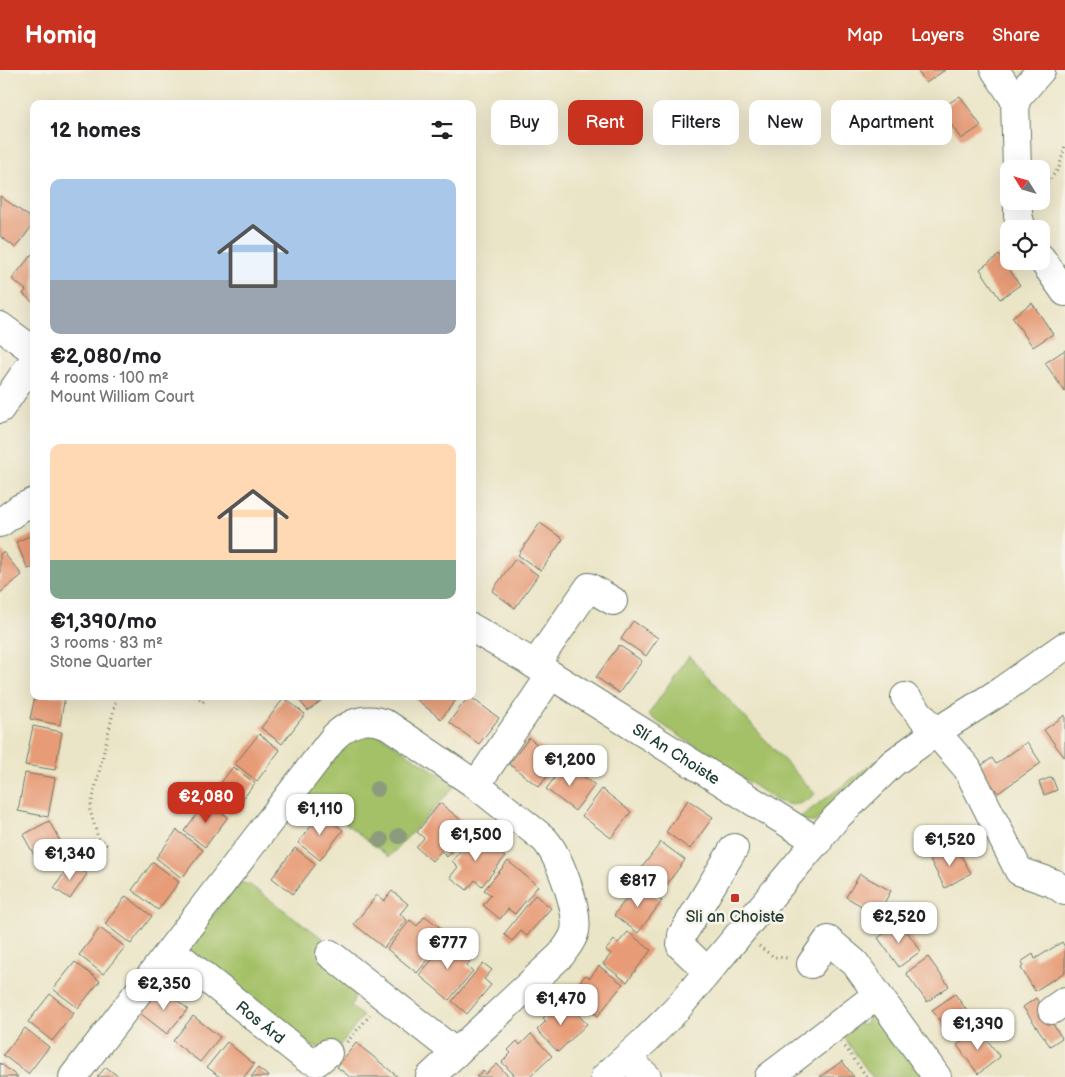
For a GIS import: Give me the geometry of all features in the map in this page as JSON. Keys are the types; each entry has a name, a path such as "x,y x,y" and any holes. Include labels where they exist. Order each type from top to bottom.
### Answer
{"street":[{"path":"995,70 1015,100 1017,160"},
{"path":"1015,100 1041,70"},
{"path":"1049,270 1065,292"},
{"path":"0,326 30,348"},
{"path":"0,409 30,366"},
{"path":"0,523 20,508 30,504"},
{"path":"476,785 589,587 613,602"},
{"name":"Slí An Choiste","path":"476,630 543,670 818,842"},
{"path":"604,1077 627,1058 676,1010 707,971 818,842 836,818 893,763 1065,646"},
{"path":"905,697 966,768 1019,871 1053,883 1065,891"},
{"path":"73,1077 335,736 351,723 364,720 388,725 476,785 544,839 550,845 562,870 575,913 575,932 561,955 430,1077"},
{"path":"707,971 681,946 682,935 734,848"},
{"path":"811,964 828,940 855,963 937,1077"},
{"name":"Ros Árd","path":"171,950 306,1058 317,1062 328,1053"},
{"path":"330,954 372,1002 456,1053"},
{"path":"769,1077 877,994"},
{"path":"627,1058 647,1077"}],"path":[{"path":"1050,180 1059,168 1065,146"},
{"path":"107,845 98,838 90,810 116,700"},
{"path":"760,946 774,957"},
{"path":"328,1053 334,1058 372,1002"},
{"path":"832,1029 867,1077"}],"green space":[{"path":"689,656 815,794 801,803 791,805 774,799 648,715"},
{"path":"369,728 456,785 389,857 305,792 347,737"},
{"path":"899,744 815,822 808,822 799,818"},
{"path":"239,882 250,885 333,946 354,989 354,999 351,1007 363,1016 335,1052 312,1046 189,949 190,944"},
{"path":"868,1016 880,1019 925,1077 872,1077 843,1036 858,1025 866,1024"}],"building":[{"path":"917,70 945,70 926,83"},
{"path":"960,96 981,126 961,139 952,126 952,101"},
{"path":"0,196 30,217 30,229 16,248 0,236"},
{"path":"999,255 1000,270 1010,270 1020,285 1000,299 980,269"},
{"path":"30,256 30,300 23,294 26,290 12,279"},
{"path":"1032,303 1053,334 1033,347 1012,317"},
{"path":"1065,350 1065,392 1045,363"},
{"path":"540,523 563,539 541,571 518,555"},
{"path":"30,536 30,568 28,569 16,542"},
{"path":"3,552 22,575 0,593 0,554"},
{"path":"515,559 538,575 515,608 492,591"},
{"path":"633,621 658,638 646,656 621,639"},
{"path":"619,645 642,661 619,693 596,677"},
{"path":"34,700 64,700 60,725 30,719"},
{"path":"282,700 287,700 305,714 282,744 261,728"},
{"path":"299,700 322,700 308,711"},
{"path":"417,700 456,700 441,719"},
{"path":"466,700 474,700 499,718 479,744 449,722"},
{"path":"1065,715 1065,758 1044,730"},
{"path":"33,726 62,732 55,770 25,765"},
{"path":"259,734 280,750 257,781 235,764"},
{"path":"529,738 559,761 539,787 509,764"},
{"path":"1027,742 1041,763 998,793 979,767 992,758 996,764"},
{"path":"566,763 595,785 575,811 546,789"},
{"path":"233,767 255,783 232,813 210,797"},
{"path":"25,773 55,778 48,817 18,811"},
{"path":"1052,777 1057,790 1044,795 1039,782"},
{"path":"602,789 631,812 611,838 582,816"},
{"path":"688,800 713,817 690,849 666,832"},
{"path":"207,801 228,817 205,847 184,831"},
{"path":"440,803 471,828 447,857 441,851 432,861 416,847 424,838 417,832"},
{"path":"321,813 343,830 320,860 298,843"},
{"path":"49,821 68,855 42,869 23,835"},
{"path":"177,830 203,850 182,878 156,858"},
{"path":"475,833 505,857 482,886 475,880 467,890 450,877 458,867 452,861"},
{"path":"661,842 685,860 661,892 637,874"},
{"path":"955,846 971,873 945,888 930,860"},
{"path":"295,848 316,864 293,894 272,878"},
{"path":"508,861 538,886 515,914 508,909 500,919 483,905 491,895 484,890"},
{"path":"153,862 179,882 158,910 132,890"},
{"path":"71,863 87,874 70,899 54,888"},
{"path":"860,874 891,891 877,915 846,897"},
{"path":"638,883 662,901 638,933 614,915"},
{"path":"392,891 408,904 400,914 407,920 384,948 354,924 377,895 384,901"},
{"path":"535,895 551,908 527,936 521,931 512,941 504,934"},
{"path":"126,896 152,916 131,944 105,924"},
{"path":"425,916 442,929 434,939 440,945 417,973 387,949 410,920 417,926"},
{"path":"900,922 921,951 899,967 878,938"},
{"path":"100,928 125,947 103,974 79,955"},
{"path":"628,932 651,950 627,982 603,964 611,954 606,950 614,940 618,943"},
{"path":"457,942 474,956 466,966 473,971 449,1000 419,975 443,947 449,952"},
{"path":"1062,942 1065,947 1065,972 1035,991 1021,968 1023,966 1021,962 1033,954 1035,959"},
{"path":"928,957 949,986 927,1002 906,973"},
{"path":"75,962 100,981 78,1008 53,989"},
{"path":"483,963 492,970 484,979 491,985 467,1014 452,1001"},
{"path":"599,966 623,984 598,1016 574,998 582,988 578,985 582,979 586,975 590,978"},
{"path":"160,987 188,1009 167,1034 140,1013"},
{"path":"50,994 74,1013 52,1041 28,1022"},
{"path":"955,994 975,1022 953,1039 932,1010"},
{"path":"1036,998 1062,1038 1050,1046 1023,1007"},
{"path":"566,1002 587,1024 558,1052 537,1030 546,1021 543,1018 552,1009 555,1012"},
{"path":"193,1016 220,1037 200,1062 173,1041"},
{"path":"25,1028 49,1047 28,1074 3,1055"},
{"path":"979,1029 1000,1057 978,1074 957,1045"},
{"path":"531,1034 552,1056 530,1077 516,1077 502,1062 511,1053 508,1050 517,1041 520,1045"},
{"path":"227,1042 254,1064 244,1077 220,1077 207,1067"},
{"path":"356,1043 398,1077 350,1077 337,1067"},
{"path":"842,1061 854,1077 820,1077"},
{"path":"0,1063 18,1077 0,1077"},
{"path":"497,1064 509,1077 476,1077 483,1071 486,1074"},
{"path":"106,1067 119,1077 97,1077"},
{"path":"258,1068 269,1077 251,1077"}],"place":[{"name":"Sli an Choiste","path":"735,898"}]}
